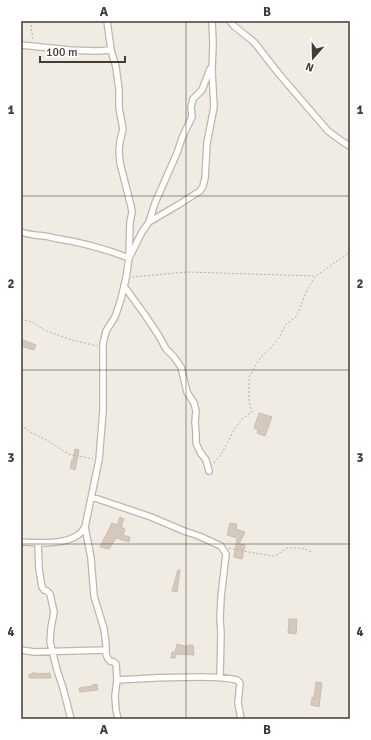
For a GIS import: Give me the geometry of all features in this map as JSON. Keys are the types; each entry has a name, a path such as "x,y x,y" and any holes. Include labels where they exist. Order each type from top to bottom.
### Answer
{"street":[{"path":"21,542 53,542 71,539 80,534 85,527 100,460 103,411 103,348 106,331 115,317 126,278 132,212 120,163 119,146 122,129 119,90 107,21"},
{"path":"149,222 200,191 203,186 205,178 207,143 214,106 212,21"},
{"path":"230,21 254,42 279,74 328,131 350,146"},
{"path":"21,45 70,50 111,50"},
{"path":"129,258 142,232 149,222 155,203 192,117 191,107 193,100 202,90 212,65"},
{"path":"21,232 28,235 54,237 79,243 114,252 129,258"},
{"path":"124,286 145,315 166,349 181,367 187,392 194,403 196,411 196,442 200,452 206,460 209,471"},
{"path":"92,497 151,517 221,546 226,554 220,618 220,678"},
{"path":"85,527 91,558 94,596 104,629 108,659 116,664 117,680 115,696 118,719"},
{"path":"38,543 39,569 42,587 50,594 54,612 50,642 71,719"},
{"path":"21,650 53,652 106,650"},
{"path":"117,680 157,677 220,678 237,680 240,683 238,703 241,719"}],"path":[{"path":"31,21 34,46"},
{"path":"209,471 222,453 235,428 242,419 252,412 249,402 249,378 261,357 271,348 280,336 286,324 296,318 308,288 316,276 350,252"},
{"path":"126,278 187,272 316,276"},
{"path":"21,319 34,322 44,330 72,340 103,348"},
{"path":"21,425 30,432 50,442 68,454 100,460"},
{"path":"221,546 272,556 275,556 287,548 302,548 312,552"}],"building":[{"path":"21,339 36,345 34,350 21,346"},
{"path":"259,413 272,417 265,436 257,433 258,430 254,428"},
{"path":"75,449 79,450 75,470 70,468"},
{"path":"120,517 124,519 121,527 125,529 123,535 130,537 129,542 116,538 109,549 100,547 112,523 117,525"},
{"path":"230,523 237,524 236,529 245,532 239,544 245,545 242,559 234,557 237,538 227,535"},
{"path":"178,570 180,570 177,592 172,591"},
{"path":"289,619 297,619 296,634 288,633"},
{"path":"177,644 188,647 188,645 193,645 194,655 176,654 175,658 171,658 172,652 175,652"},
{"path":"32,673 50,673 51,678 29,678 29,675"},
{"path":"316,682 322,683 319,707 311,705 312,697 314,698"},
{"path":"97,684 98,690 80,692 79,688"}]}
